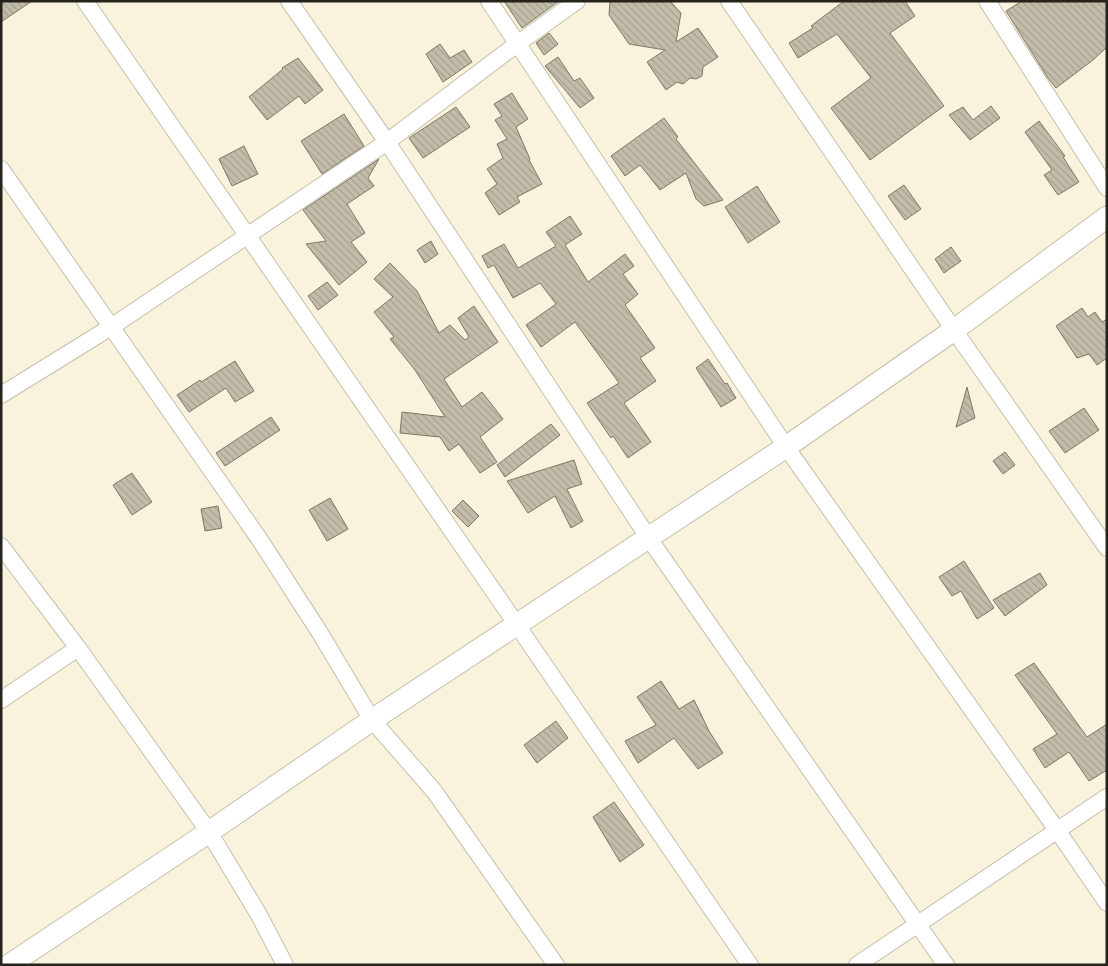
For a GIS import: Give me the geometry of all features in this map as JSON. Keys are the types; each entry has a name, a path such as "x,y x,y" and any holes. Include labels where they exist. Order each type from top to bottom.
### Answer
{"street":[{"path":"85,1 750,965"},
{"path":"289,1 387,142 648,538 946,965"},
{"path":"489,1 786,447 1107,903"},
{"path":"1,395 111,327 387,142 577,1"},
{"path":"729,1 954,330 1107,548"},
{"path":"986,1 1107,188"},
{"path":"1,169 265,548 320,633 372,720 434,791 556,965"},
{"path":"8,965 209,832 372,720 786,447 954,330 1107,217"},
{"path":"1,546 78,648 209,832 259,915 285,965"},
{"path":"1,700 78,648"},
{"path":"857,965 1107,796"}],"building":[{"path":"1,1 32,1 1,22"},
{"path":"504,1 559,1 522,28"},
{"path":"610,1 670,1 681,13 676,42 698,28 718,57 703,67 702,76 696,79 690,78 683,84 677,82 666,90 647,62 665,50 629,44 609,15"},
{"path":"844,1 905,1 915,16 890,33 944,106 870,160 831,108 871,78 837,34 798,58 789,43 813,28 811,26"},
{"path":"1022,1 1107,1 1107,47 1056,88 1006,11"},
{"path":"549,33 558,44 544,55 536,43"},
{"path":"440,44 450,58 464,50 472,62 443,82 426,54"},
{"path":"558,57 574,81 580,78 594,98 580,108 545,66"},
{"path":"298,58 323,90 305,104 299,96 267,120 249,97 282,68"},
{"path":"512,93 528,119 516,127 529,160 542,184 517,197 520,202 499,215 485,193 497,184 487,169 503,158 497,144 507,139 495,120 502,116 494,104"},
{"path":"991,106 1000,118 970,140 949,115 963,107 973,120"},
{"path":"456,107 470,127 423,158 409,138"},
{"path":"344,114 364,146 322,174 301,141"},
{"path":"664,118 678,137 676,139 723,200 704,206 696,199 686,173 660,190 640,165 625,176 611,156"},
{"path":"1039,121 1065,156 1063,157 1079,182 1058,195 1044,175 1052,170 1025,132"},
{"path":"244,146 258,174 232,186 219,159"},
{"path":"379,159 368,178 374,186 347,204 365,233 351,242 367,262 339,285 306,244 326,241 303,210"},
{"path":"904,185 921,209 905,220 888,196"},
{"path":"757,186 780,222 748,243 725,207"},
{"path":"570,216 582,234 565,245 588,282 625,254 634,266 623,274 638,294 625,305 655,348 640,358 656,381 624,403 651,442 628,458 613,436 611,438 587,403 619,383 575,322 541,347 526,325 556,304 540,283 513,298 494,265 488,268 482,256 504,244 518,268 556,246 546,232"},
{"path":"431,241 438,254 425,263 417,250"},
{"path":"951,247 961,261 944,273 935,259"},
{"path":"390,263 417,291 439,333 450,325 465,340 469,337 458,318 474,306 498,342 444,379 462,407 482,392 503,419 480,437 497,462 480,473 459,444 449,451 440,437 400,433 402,412 445,417 415,370 390,339 394,337 374,312 393,297 374,279"},
{"path":"327,282 338,295 318,310 308,296"},
{"path":"1082,308 1088,317 1095,312 1102,322 1107,319 1107,358 1097,365 1089,354 1077,358 1056,326"},
{"path":"708,359 736,398 721,407 696,368"},
{"path":"235,361 254,391 235,402 226,388 189,412 177,395"},
{"path":"967,387 975,418 956,427"},
{"path":"1084,408 1099,430 1065,453 1049,431"},
{"path":"271,417 280,430 225,466 216,453"},
{"path":"551,424 560,435 505,477 497,465"},
{"path":"1005,452 1015,465 1003,474 993,461"},
{"path":"574,460 582,484 567,489 583,521 571,528 555,496 528,513 507,481"},
{"path":"132,473 152,502 132,515 113,485"},
{"path":"330,498 348,529 327,541 309,510"},
{"path":"463,500 479,516 468,527 452,511"},
{"path":"218,506 222,528 205,531 201,509"},
{"path":"964,561 994,608 977,619 961,591 952,596 939,577"},
{"path":"1040,573 1047,585 1005,616 993,600"},
{"path":"1034,663 1087,737 1107,724 1107,770 1089,781 1069,752 1045,768 1033,749 1057,734 1015,675"},
{"path":"661,681 679,709 694,700 709,731 723,753 698,769 674,738 638,763 625,741 656,725 637,697"},
{"path":"556,721 568,738 537,763 524,745"},
{"path":"614,802 644,845 620,862 593,817"}]}
